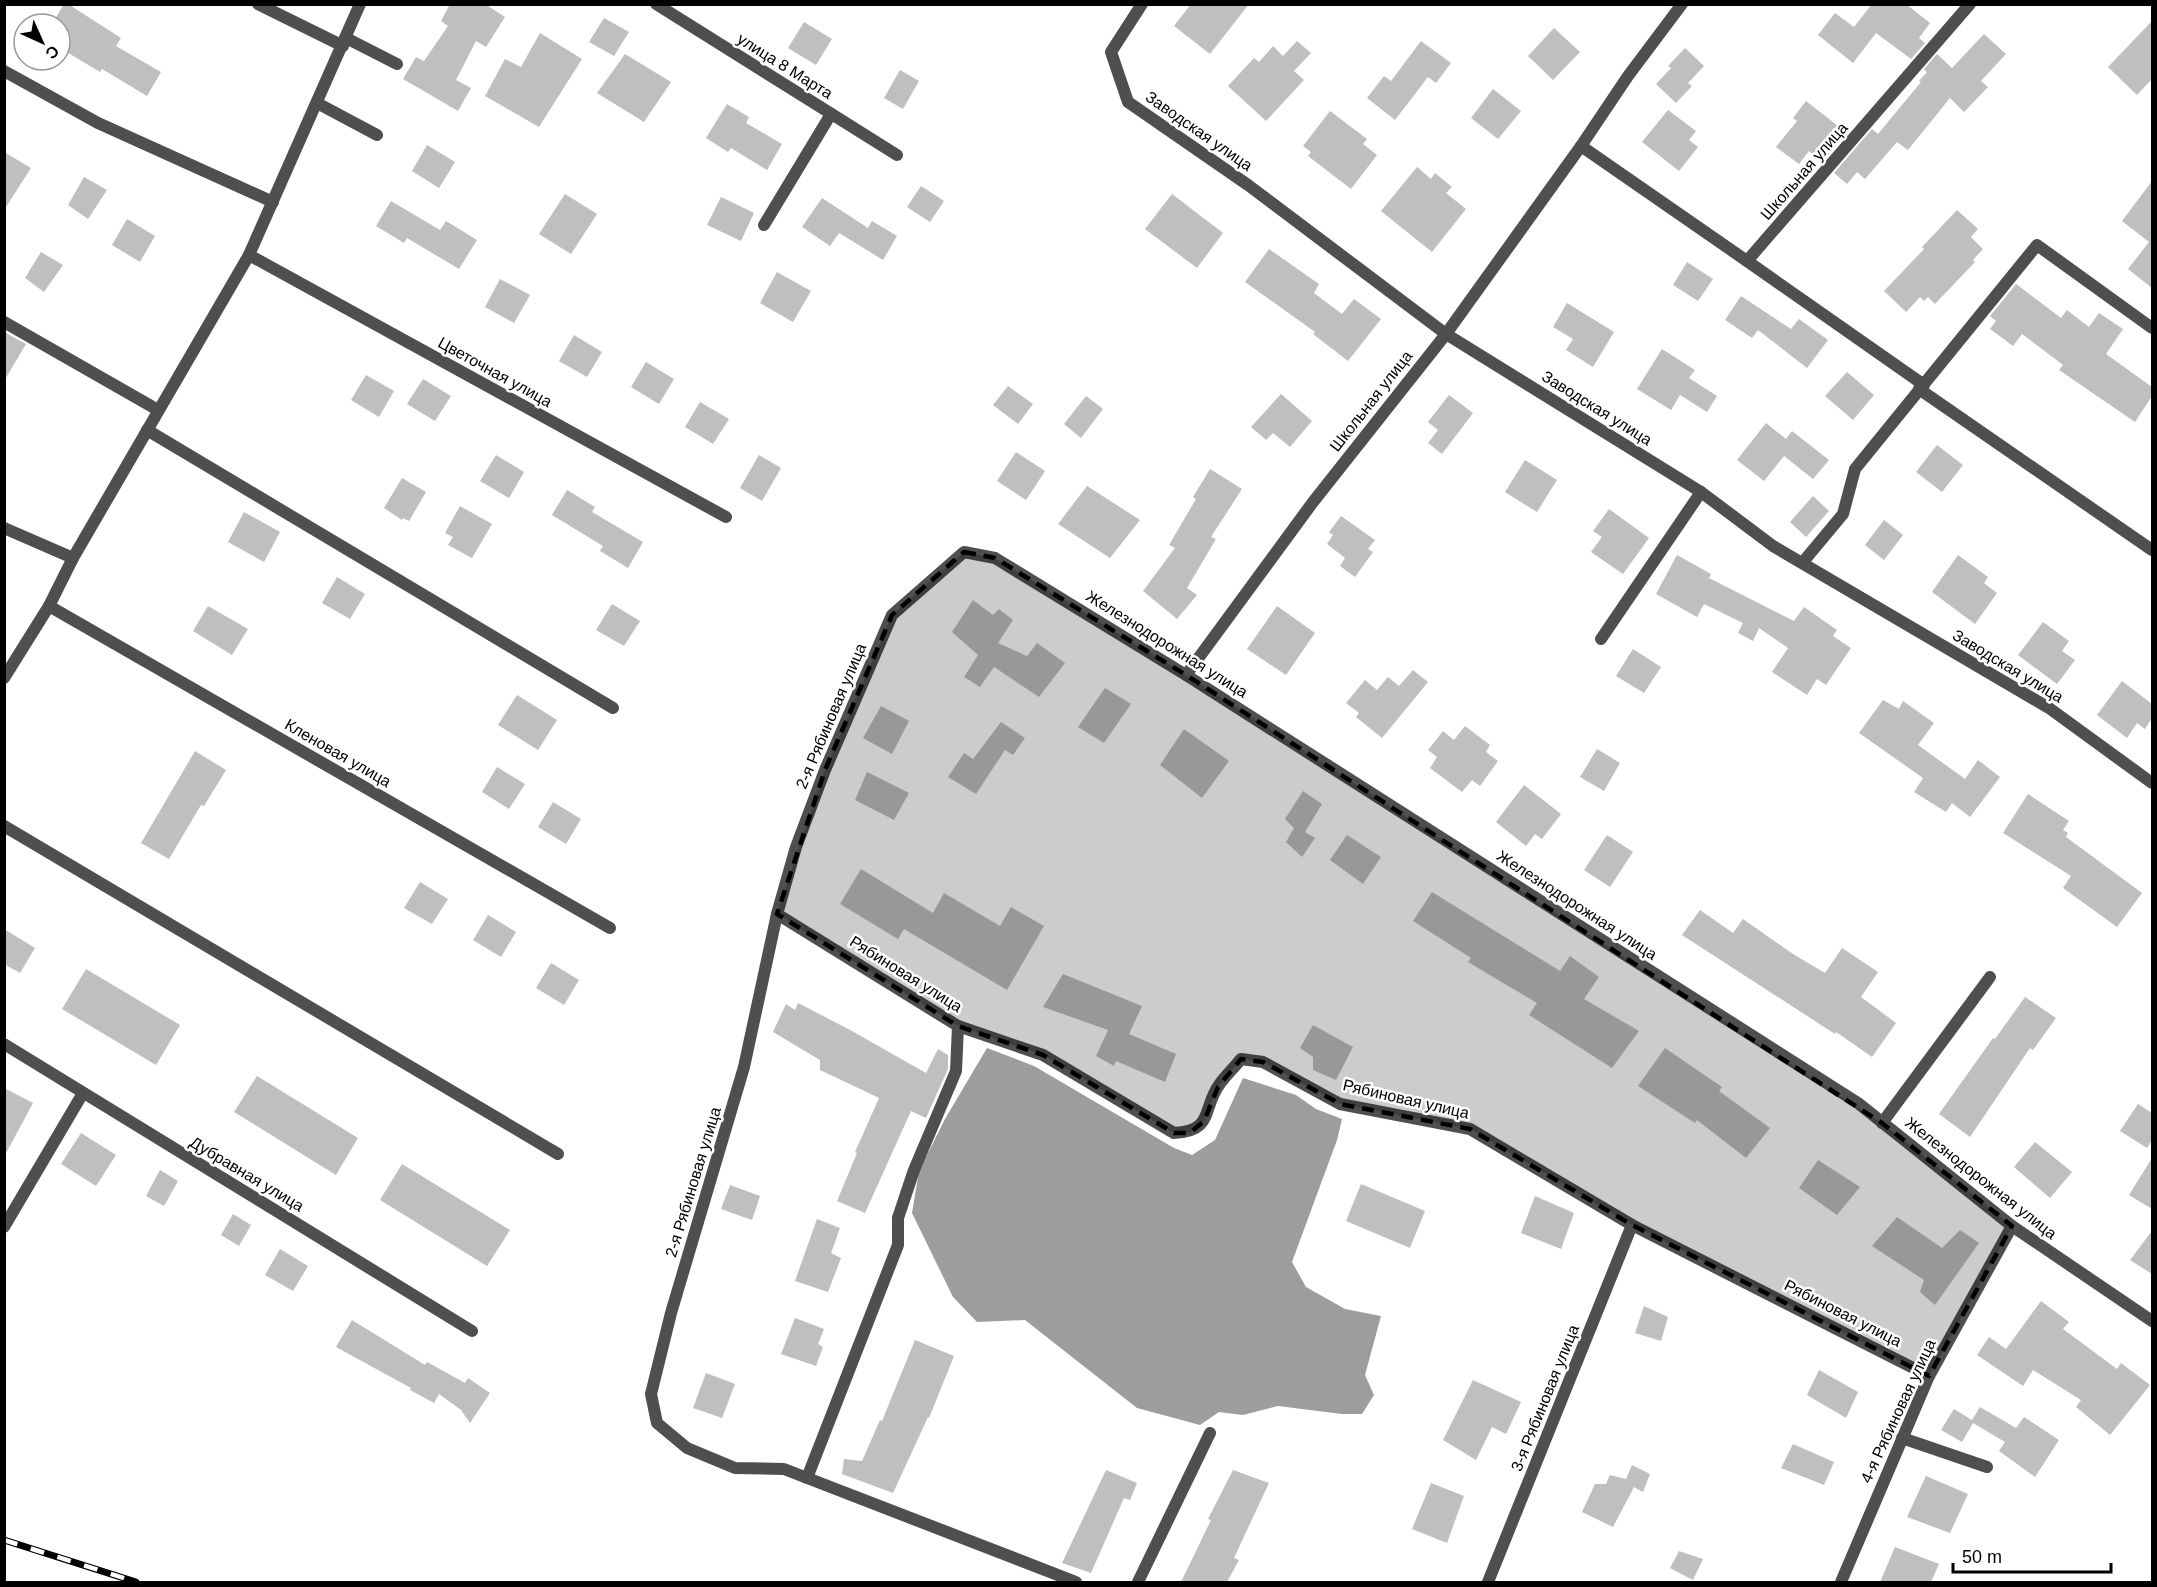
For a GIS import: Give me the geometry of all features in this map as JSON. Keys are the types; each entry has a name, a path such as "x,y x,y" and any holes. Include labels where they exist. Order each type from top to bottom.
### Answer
{"street":[{"path":"258,4 397,64"},
{"path":"4,678 50,606 73,558 249,255 360,4"},
{"name":"улица 8 Марта","path":"656,4 897,155"},
{"name":"Заводская улица","path":"1142,4 1111,52 1128,102 1248,185 1446,334 1701,492 1773,546 2049,708 2152,783"},
{"name":"Школьная улица","path":"1186,675 1312,502 1446,334 1581,146 1628,76 1682,4"},
{"name":"Школьная улица","path":"1747,261 1970,4"},
{"path":"4,70 98,123 273,202"},
{"path":"317,103 377,135"},
{"path":"764,225 831,114"},
{"path":"1581,146 1747,261 2152,550"},
{"path":"1803,562 1843,514 1855,469 2037,245 2152,328"},
{"name":"Цветочная улица","path":"249,255 726,517"},
{"path":"4,322 158,410"},
{"path":"147,429 613,708"},
{"path":"1601,639 1701,492"},
{"path":"4,528 73,558"},
{"name":"Железнодорожная улица","path":"964,552 995,558 1186,675 1858,1103 2012,1226 2152,1321"},
{"name":"2-я Рябиновая улица","path":"964,552 892,615 825,770 796,847 777,914 744,1067 671,1312 651,1394 657,1423 687,1448 735,1468 784,1469 1076,1582"},
{"name":"Кленовая улица","path":"50,606 610,928"},
{"path":"4,826 558,1154"},
{"name":"Рябиновая улица","path":"777,914 958,1026 1043,1055 1174,1133 1190,1132 1204,1121 1218,1087 1241,1059 1263,1062 1340,1104 1470,1130 1632,1225 1929,1376"},
{"path":"1882,1123 1990,977"},
{"path":"807,1478 898,1245 898,1218 914,1170 956,1071 958,1026"},
{"name":"Дубравная улица","path":"4,1044 472,1331"},
{"path":"4,1227 83,1093"},
{"name":"3-я Рябиновая улица","path":"1488,1582 1632,1225"},
{"name":"4-я Рябиновая улица","path":"1842,1582 1929,1376 2012,1226"},
{"path":"1138,1582 1210,1433"},
{"path":"1902,1438 1987,1467"}],"highlighted area":[{"path":"964,552 995,558 1186,675 1882,1123 2012,1226 1929,1376 1632,1225 1470,1129 1340,1104 1263,1062 1241,1059 1218,1087 1204,1121 1190,1133 1174,1133 1043,1055 958,1026 777,914 825,770 892,615"}],"shaded area":[{"path":"987,1048 1034,1066 1174,1148 1192,1155 1215,1140 1243,1078 1296,1095 1316,1109 1342,1119 1337,1140 1292,1262 1306,1287 1345,1309 1381,1316 1365,1375 1374,1395 1362,1414 1342,1414 1278,1406 1243,1415 1219,1412 1200,1425 1137,1408 1025,1320 977,1322 953,1297 912,1213 919,1171 945,1119"}],"building":[{"path":"64,4 68,4 121,38 116,46 161,72 147,96 102,69 100,72 72,55 72,12 59,12"},
{"path":"450,4 485,4 505,17 486,47 476,41 456,80 471,88 458,111 403,79 416,57 424,61 448,26 441,21"},
{"path":"1191,4 1249,4 1210,54 1174,26"},
{"path":"1872,4 1906,4 1930,23 1919,38 1925,43 1911,59 1876,33 1853,63 1818,35 1835,13 1854,27"},
{"path":"604,18 629,32 614,56 589,42"},
{"path":"2152,21 2152,79 2137,95 2108,67"},
{"path":"804,22 832,39 816,65 788,48"},
{"path":"1554,28 1580,52 1553,80 1528,56"},
{"path":"540,33 582,59 539,127 485,96 505,59 521,67"},
{"path":"1984,34 2006,54 1981,81 1988,87 1964,112 1950,98 1908,150 1897,142 1865,179 1857,172 1847,184 1834,173 1872,129 1878,134 1921,82 1919,81 1927,72 1924,69 1937,54 1952,68"},
{"path":"1297,41 1311,53 1294,71 1304,80 1266,121 1228,86 1254,58 1259,62 1273,46 1283,56"},
{"path":"1421,41 1451,63 1436,83 1428,77 1395,120 1367,98 1384,76 1391,81"},
{"path":"1685,48 1704,66 1688,83 1692,86 1676,103 1656,84 1671,68 1668,66"},
{"path":"625,54 671,82 644,122 597,93"},
{"path":"900,70 919,81 903,109 884,98"},
{"path":"1493,89 1521,111 1498,139 1471,118"},
{"path":"1806,101 1847,133 1822,162 1809,151 1799,164 1776,147 1797,121 1793,118"},
{"path":"727,104 749,117 746,123 782,144 767,170 731,148 728,152 706,138"},
{"path":"1668,110 1696,131 1689,140 1698,147 1679,171 1642,142"},
{"path":"1330,111 1367,139 1363,144 1377,155 1351,189 1308,156 1311,152 1303,146"},
{"path":"427,145 455,162 439,188 412,171"},
{"path":"4,152 31,168 4,210"},
{"path":"1417,167 1431,179 1435,173 1452,187 1446,193 1466,209 1432,252 1381,211"},
{"path":"84,177 107,190 88,219 68,205"},
{"path":"2152,181 2152,288 2128,269 2149,242 2122,221"},
{"path":"921,186 944,201 930,222 907,207"},
{"path":"565,194 597,214 571,254 539,234"},
{"path":"1172,194 1223,233 1197,268 1145,229"},
{"path":"721,197 754,213 741,241 707,225"},
{"path":"822,198 868,228 872,221 897,236 883,260 839,233 830,246 802,227"},
{"path":"391,201 440,230 446,221 477,240 459,269 407,238 404,243 376,226"},
{"path":"1957,210 1978,229 1971,237 1983,249 1973,260 1975,262 1935,304 1928,297 1924,301 1920,297 1906,312 1884,291"},
{"path":"127,219 155,236 140,262 112,245"},
{"path":"1269,249 1319,284 1314,293 1342,314 1354,299 1381,319 1348,361 1313,334 1315,332 1245,282"},
{"path":"41,252 63,265 44,292 25,278"},
{"path":"1687,262 1713,279 1698,301 1673,285"},
{"path":"777,272 811,291 793,322 760,303"},
{"path":"500,279 530,295 514,323 485,307"},
{"path":"2016,284 2061,318 2067,310 2089,327 2099,313 2123,329 2106,354 2152,387 2152,396 2135,422 2059,370 2063,365 2022,334 2013,346 1990,329 1996,321 1990,316"},
{"path":"1741,296 1791,329 1799,319 1828,340 1807,368 1758,330 1752,338 1725,320"},
{"path":"1567,303 1614,332 1593,367 1566,350 1573,339 1553,327"},
{"path":"4,332 26,344 4,381"},
{"path":"574,335 602,352 587,377 559,361"},
{"path":"1662,349 1695,370 1689,378 1717,396 1707,412 1680,395 1671,410 1637,389"},
{"path":"646,362 674,379 659,404 631,387"},
{"path":"1847,372 1874,395 1853,420 1825,396"},
{"path":"366,375 394,391 379,417 351,400"},
{"path":"423,379 451,396 435,421 407,404"},
{"path":"1008,386 1033,404 1018,424 993,405"},
{"path":"1281,394 1312,421 1290,447 1273,433 1266,440 1251,427"},
{"path":"1449,395 1473,413 1442,454 1428,443 1438,430 1428,422"},
{"path":"1086,396 1103,409 1081,438 1064,424"},
{"path":"700,402 729,419 713,444 685,427"},
{"path":"1766,423 1786,439 1792,431 1829,460 1813,479 1784,456 1764,481 1737,460"},
{"path":"1937,445 1963,465 1942,492 1916,472"},
{"path":"1016,452 1045,471 1026,500 997,481"},
{"path":"496,455 524,472 509,498 480,481"},
{"path":"759,455 781,468 762,501 740,488"},
{"path":"1525,460 1557,480 1537,512 1505,492"},
{"path":"1210,469 1242,489 1211,537 1216,539 1187,588 1197,595 1177,619 1143,591 1175,548 1169,545 1196,499 1193,497"},
{"path":"402,478 426,492 409,521 403,518 402,520 384,508"},
{"path":"1087,486 1140,520 1110,558 1058,524"},
{"path":"567,490 595,507 592,512 643,542 628,568 600,551 603,546 552,515"},
{"path":"1813,496 1829,511 1806,537 1790,522"},
{"path":"460,506 492,524 472,558 448,545 453,537 445,533"},
{"path":"1609,509 1649,538 1623,574 1591,552 1602,537 1593,531"},
{"path":"244,512 280,532 264,562 228,542"},
{"path":"1341,516 1375,540 1368,549 1373,552 1355,577 1340,566 1345,558 1327,544 1333,535 1329,532"},
{"path":"1884,520 1903,535 1884,560 1865,545"},
{"path":"1677,555 1711,574 1709,578 1794,621 1804,607 1837,630 1833,636 1851,648 1826,685 1817,679 1807,695 1772,672 1788,648 1759,628 1753,641 1738,633 1743,623 1704,604 1697,617 1656,594"},
{"path":"1958,555 1988,577 1984,583 1997,593 1975,624 1932,592"},
{"path":"337,577 365,594 350,619 322,603"},
{"path":"973,600 993,615 999,609 1013,620 998,643 1027,656 1037,643 1065,663 1039,697 994,667 980,687 964,677 978,655 952,632"},
{"path":"612,604 640,621 624,646 596,630"},
{"path":"208,606 248,629 232,655 193,631"},
{"path":"1277,606 1315,633 1286,675 1247,649"},
{"path":"2043,622 2069,641 2062,651 2075,660 2057,684 2018,655"},
{"path":"1633,649 1661,667 1644,693 1616,676"},
{"path":"1413,670 1428,682 1382,738 1356,717 1359,713 1346,703 1365,680 1377,690 1388,677 1399,686"},
{"path":"2122,681 2152,704 2152,718 2145,729 2137,723 2127,738 2097,715"},
{"path":"1105,688 1131,704 1104,743 1078,727"},
{"path":"517,695 557,720 538,750 498,725"},
{"path":"1883,700 1899,709 1903,701 1934,723 1918,745 1965,779 1978,760 2000,777 1970,817 1952,803 1946,812 1914,792 1923,778 1859,733"},
{"path":"881,706 909,721 892,754 863,738"},
{"path":"1001,722 1025,738 1013,755 1005,750 976,794 948,777 964,753 973,759"},
{"path":"1465,726 1490,745 1486,752 1498,761 1480,786 1472,780 1462,792 1430,768 1437,757 1428,750 1443,731 1454,740"},
{"path":"1184,729 1229,761 1202,798 1160,765"},
{"path":"1597,749 1620,763 1604,791 1580,777"},
{"path":"195,751 226,770 204,806 201,805 169,859 141,843"},
{"path":"497,767 525,784 509,809 482,792"},
{"path":"867,772 909,793 894,820 855,800"},
{"path":"1524,785 1561,814 1542,839 1535,834 1526,846 1496,822"},
{"path":"1303,791 1322,804 1305,832 1315,838 1302,857 1286,842 1294,828 1285,819"},
{"path":"2028,794 2069,821 2063,830 2068,833 2066,837 2142,893 2117,927 2063,888 2071,876 2003,833"},
{"path":"553,802 581,819 566,844 538,827"},
{"path":"1347,835 1381,857 1363,884 1330,860"},
{"path":"1607,835 1633,852 1610,887 1584,870"},
{"path":"861,869 933,913 944,893 1000,926 1011,907 1044,926 1007,990 904,929 898,939 840,904"},
{"path":"420,882 448,899 432,924 404,908"},
{"path":"1432,892 1560,971 1570,956 1599,977 1584,999 1639,1031 1612,1068 1529,1015 1537,1003 1468,962 1471,958 1413,921"},
{"path":"1700,910 1733,933 1743,919 1825,973 1842,948 1878,972 1861,997 1896,1023 1872,1057 1682,935"},
{"path":"488,915 516,932 501,957 473,940"},
{"path":"4,929 35,948 20,973 4,964"},
{"path":"551,963 579,980 564,1005 536,988"},
{"path":"86,969 180,1025 156,1065 62,1009"},
{"path":"1063,974 1142,1006 1129,1034 1176,1054 1165,1082 1116,1061 1114,1066 1096,1056 1108,1030 1043,1007"},
{"path":"2025,997 2056,1018 2033,1050 2030,1048 1970,1137 1939,1114"},
{"path":"798,1003 926,1073 938,1049 948,1055 948,1069 926,1118 911,1111 865,1213 837,1201 857,1153 855,1152 879,1098 820,1070 820,1060 773,1032 786,1004 795,1010"},
{"path":"1313,1025 1353,1047 1336,1080 1313,1070 1313,1057 1300,1048"},
{"path":"1665,1048 1722,1087 1719,1091 1770,1128 1746,1158 1697,1120 1695,1123 1638,1086"},
{"path":"257,1076 358,1138 336,1175 234,1112"},
{"path":"4,1088 33,1103 4,1157"},
{"path":"2138,1104 2152,1113 2152,1140 2147,1148 2120,1131"},
{"path":"81,1133 116,1155 96,1186 61,1164"},
{"path":"2035,1142 2072,1172 2050,1198 2014,1167"},
{"path":"2152,1158 2152,1209 2129,1195"},
{"path":"1818,1160 1860,1187 1837,1215 1799,1188"},
{"path":"402,1164 510,1230 487,1266 380,1200"},
{"path":"160,1170 178,1181 164,1206 146,1196"},
{"path":"1361,1184 1425,1211 1410,1248 1346,1221"},
{"path":"730,1185 760,1196 752,1220 721,1209"},
{"path":"1535,1196 1574,1213 1561,1249 1521,1233"},
{"path":"233,1214 251,1225 239,1246 221,1235"},
{"path":"1897,1217 1942,1248 1960,1230 1979,1243 1935,1305 1920,1292 1924,1280 1872,1246"},
{"path":"817,1219 840,1228 831,1253 841,1258 828,1292 795,1281"},
{"path":"2152,1231 2152,1274 2130,1260"},
{"path":"280,1249 308,1266 293,1291 265,1275"},
{"path":"2041,1301 2069,1322 2063,1329 2117,1369 2121,1363 2150,1385 2110,1435 2076,1407 2081,1400 2033,1370 2023,1386 1977,1355 1989,1337 2006,1349"},
{"path":"1644,1306 1668,1317 1661,1341 1635,1333"},
{"path":"795,1318 824,1329 818,1344 823,1347 816,1366 781,1354"},
{"path":"352,1320 425,1365 427,1362 465,1383 468,1378 490,1393 470,1423 461,1410 439,1394 434,1403 336,1347"},
{"path":"915,1340 954,1356 929,1418 893,1493 842,1474 844,1459 862,1461 880,1420 882,1421"},
{"path":"1819,1370 1858,1392 1846,1418 1807,1395"},
{"path":"706,1373 735,1384 722,1418 693,1408"},
{"path":"1473,1380 1521,1402 1506,1434 1492,1427 1476,1460 1443,1440"},
{"path":"1980,1407 2016,1428 2024,1417 2059,1440 2035,1477 1999,1451 2005,1442 1973,1423 1962,1442 1941,1430 1954,1409 1972,1420"},
{"path":"1793,1444 1834,1462 1824,1485 1781,1468"},
{"path":"1632,1465 1650,1474 1643,1492 1634,1487 1613,1527 1582,1512 1595,1484 1606,1484 1610,1475 1626,1479"},
{"path":"1106,1470 1137,1483 1130,1500 1124,1498 1091,1573 1062,1563"},
{"path":"1233,1470 1269,1483 1234,1558 1239,1560 1227,1582 1181,1582 1211,1520 1208,1519"},
{"path":"1926,1476 1968,1494 1950,1533 1907,1517"},
{"path":"1431,1483 1464,1496 1447,1543 1412,1529"},
{"path":"1895,1547 1939,1564 1931,1582 1880,1582"},
{"path":"1679,1551 1703,1559 1693,1580 1670,1568"}],"railway":[{"path":"4,1540 136,1582"}]}
